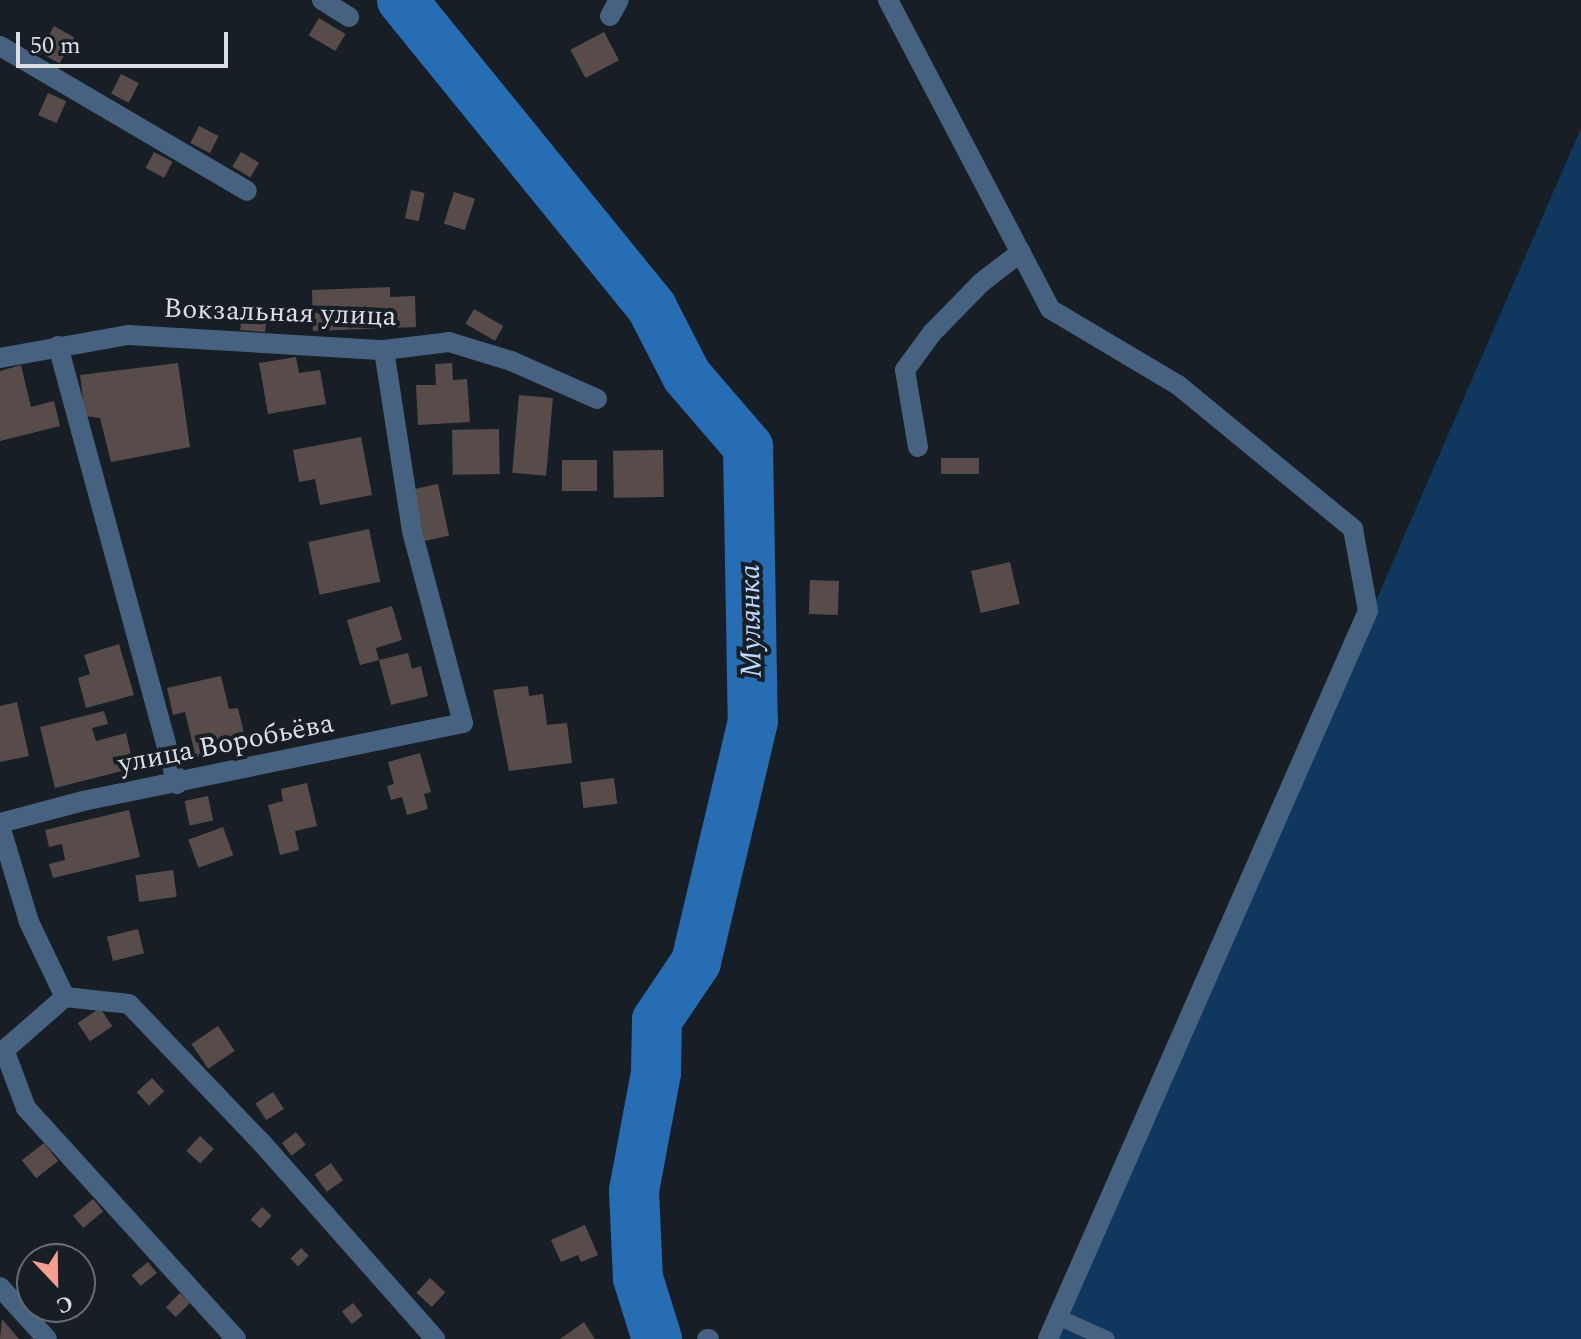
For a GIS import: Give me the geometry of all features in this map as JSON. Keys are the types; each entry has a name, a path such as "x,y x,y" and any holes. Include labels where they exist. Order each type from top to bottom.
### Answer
{"street":[{"path":"322,0 349,17"},
{"path":"888,0 1050,309 1178,385 1353,529 1368,611 1060,1318 1048,1339"},
{"path":"0,46 247,191"},
{"path":"918,447 905,370 942,322 1021,252"},
{"name":"Вокзальная улица","path":"0,358 128,335 384,350 449,342 597,399"},
{"path":"58,346 177,784"},
{"name":"улица Воробьёва","path":"0,824 83,801 463,723 412,531 384,350"},
{"path":"0,824 29,922 65,997"},
{"path":"236,1339 26,1108 2,1053 65,997 129,1004 261,1142 435,1339"},
{"path":"0,1287 47,1339"}],"lane":[{"path":"1060,1318 1107,1339"}],"shaded area":[{"path":"1581,128 1581,1339 1056,1339"}],"building":[{"path":"319,18 346,34 335,51 309,35"},
{"path":"54,26 74,37 60,63 39,52"},
{"path":"604,32 619,60 585,78 570,50"},
{"path":"121,74 139,83 129,103 111,94"},
{"path":"48,93 66,101 57,123 38,115"},
{"path":"199,126 219,136 210,153 190,143"},
{"path":"154,152 173,162 164,178 146,168"},
{"path":"241,152 259,163 250,177 232,167"},
{"path":"411,190 425,193 419,221 405,218"},
{"path":"454,192 475,199 465,230 444,223"},
{"path":"390,287 390,297 415,296 416,327 313,331 312,290"},
{"path":"474,309 503,326 495,341 466,324"},
{"path":"242,310 267,312 265,332 240,330"},
{"path":"296,357 299,373 320,370 326,404 268,414 259,363"},
{"path":"178,363 190,447 111,462 100,418 85,416 80,375"},
{"path":"452,363 453,380 467,379 470,422 418,425 416,385 436,385 435,364"},
{"path":"21,365 31,407 54,401 60,426 0,441 0,371"},
{"path":"519,395 553,398 546,476 512,473"},
{"path":"499,429 500,474 453,475 452,430"},
{"path":"361,437 372,495 320,505 315,479 299,482 293,450"},
{"path":"663,450 664,497 614,498 613,451"},
{"path":"941,458 979,458 979,474 941,474"},
{"path":"562,460 597,460 597,491 562,491"},
{"path":"438,484 449,536 425,541 414,489"},
{"path":"369,529 380,582 320,595 308,542"},
{"path":"1010,562 1020,604 981,613 971,571"},
{"path":"810,580 839,581 838,615 809,614"},
{"path":"392,606 402,640 376,648 379,660 360,665 347,620"},
{"path":"119,644 134,695 86,708 78,678 90,674 84,655"},
{"path":"408,653 412,669 421,666 428,696 391,705 379,660"},
{"path":"221,676 229,709 238,708 247,746 196,758 185,712 173,715 167,688"},
{"path":"528,686 529,696 543,694 547,725 567,723 572,763 509,771 493,690"},
{"path":"17,702 29,756 0,762 0,706"},
{"path":"104,711 108,724 92,728 96,741 126,733 134,768 55,788 40,727"},
{"path":"420,753 431,792 424,794 428,809 407,815 402,797 391,800 387,786 394,784 388,762"},
{"path":"614,778 617,804 583,808 580,782"},
{"path":"307,783 317,826 295,831 299,850 280,855 268,805 283,801 281,789"},
{"path":"208,796 213,820 190,825 185,801"},
{"path":"129,810 140,857 53,878 49,864 65,860 62,844 49,847 45,830"},
{"path":"223,827 233,855 198,868 188,840"},
{"path":"173,870 177,897 139,902 135,875"},
{"path":"138,929 144,953 113,961 107,937"},
{"path":"100,1008 112,1026 90,1041 78,1023"},
{"path":"218,1026 235,1051 208,1069 191,1044"},
{"path":"152,1078 164,1091 149,1105 137,1092"},
{"path":"273,1092 284,1109 266,1120 255,1103"},
{"path":"296,1132 306,1145 292,1156 282,1143"},
{"path":"200,1136 214,1149 200,1164 186,1151"},
{"path":"44,1143 58,1161 36,1178 22,1160"},
{"path":"331,1163 343,1180 327,1192 315,1174"},
{"path":"93,1199 103,1211 83,1228 73,1216"},
{"path":"262,1207 272,1216 260,1228 251,1220"},
{"path":"585,1225 598,1255 581,1262 578,1255 561,1262 551,1240"},
{"path":"301,1248 309,1256 298,1266 290,1259"},
{"path":"148,1262 157,1273 140,1286 132,1275"},
{"path":"430,1278 445,1292 432,1307 416,1293"},
{"path":"180,1293 190,1303 176,1317 166,1307"},
{"path":"353,1303 363,1316 352,1324 342,1312"},
{"path":"2,1319 19,1339 0,1339"},
{"path":"584,1322 595,1339 560,1339"}],"waterway":[{"name":"Мулянка","path":"402,0 652,308 687,376 748,447 753,721 696,962 657,1020 656,1073 634,1191 638,1278 657,1339"}]}
